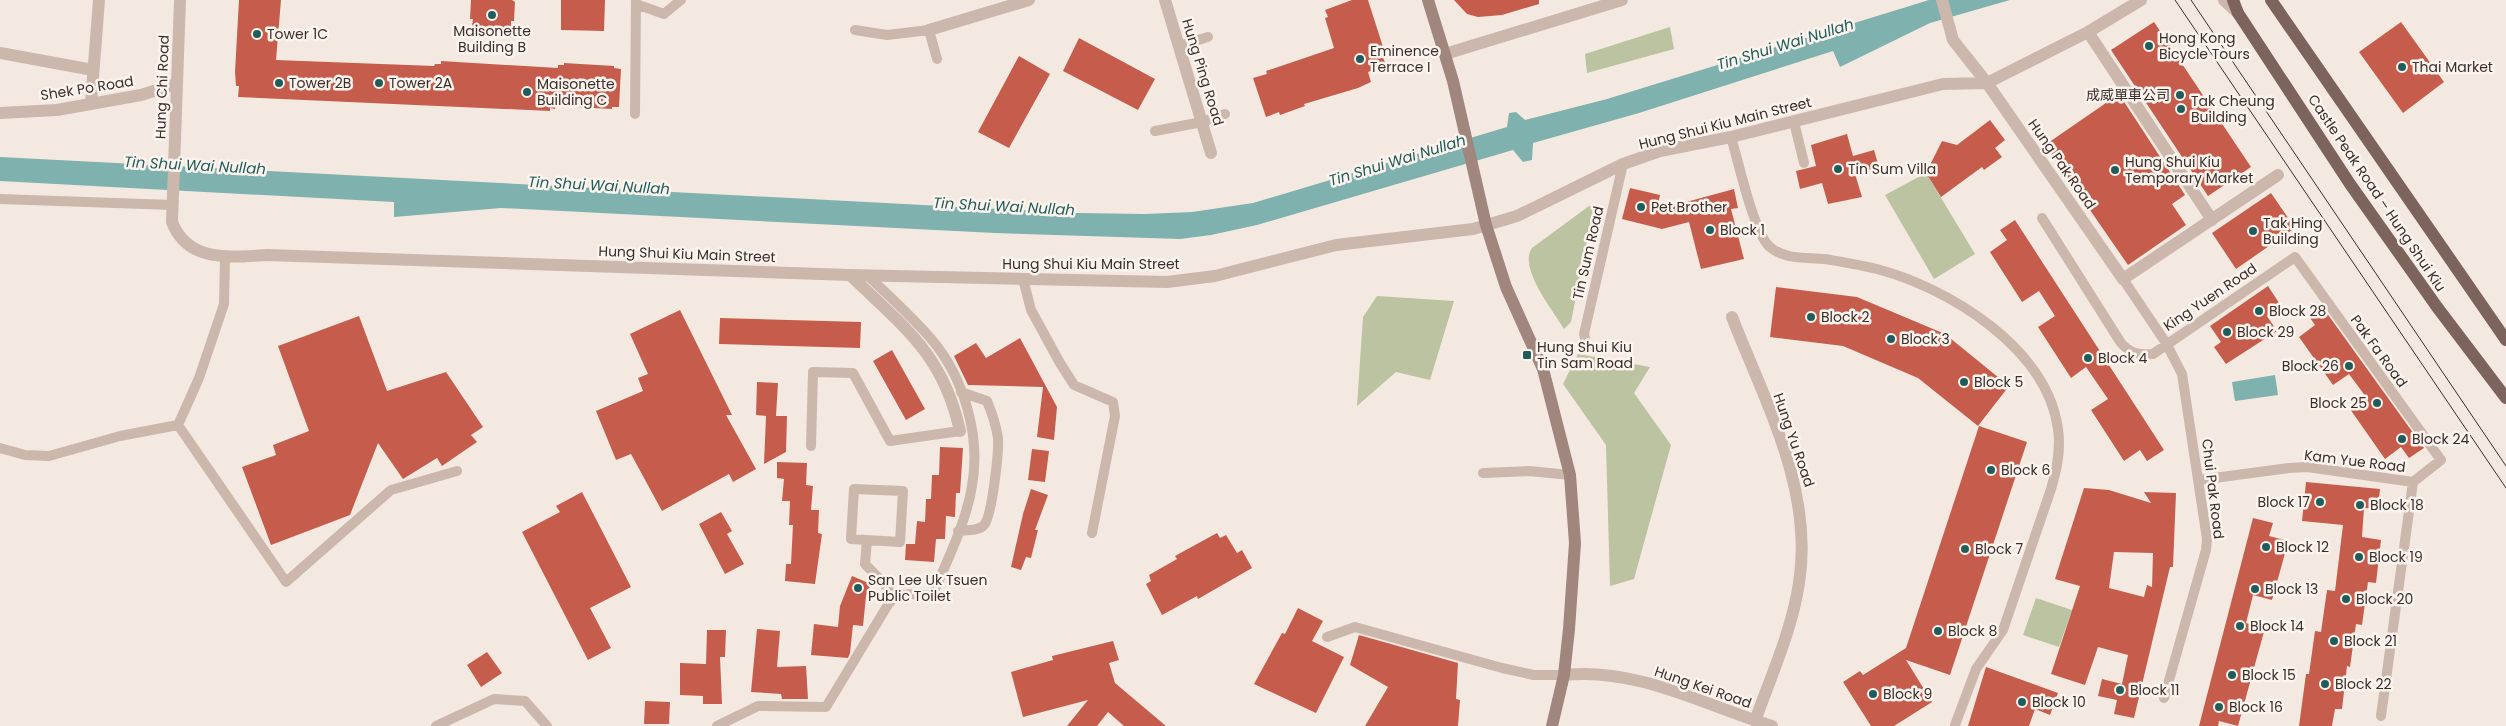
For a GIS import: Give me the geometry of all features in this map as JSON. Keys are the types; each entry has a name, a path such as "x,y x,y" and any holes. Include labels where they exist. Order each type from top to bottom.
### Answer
{"main road":[{"name":"Castle Peak Road – Hung Shui Kiu","path":"2233,0 2238,13 2350,184 2437,307 2506,398"},
{"name":"Castle Peak Road – Hung Shui Kiu","path":"2271,0 2506,340"}],"street":[{"path":"91,103 98,0"},
{"name":"Hung Chi Road","path":"177,235 172,222 180,0"},
{"path":"929,30 1029,0"},
{"name":"Hung Ping Road","path":"1165,0 1211,153"},
{"path":"1428,0 1453,81 1486,225 1506,288 1543,368 1570,475 1575,543 1564,675 1552,726"},
{"path":"1444,54 1581,6 1622,0"},
{"name":"Hung Pak Road","path":"1942,0 1953,40 1987,83 2123,279"},
{"name":"Hung Shui Kiu Main Street","path":"177,235 197,251 225,257 267,255 850,275 1168,282 1187,280 1215,276 1336,245 1473,229 1517,216 1623,164 1660,151 1731,137 1943,84 1987,83 2088,32 2141,0"},
{"path":"2224,0 2238,13"},
{"path":"2088,32 2212,220"},
{"path":"0,53 93,70"},
{"name":"Shek Po Road","path":"0,113 57,110 141,95 176,84"},
{"path":"2123,279 2278,175"},
{"path":"850,275 924,348 947,387 960,431"},
{"name":"Hung Yu Road","path":"1732,317 1794,475 1802,529 1799,583 1794,610 1755,721"},
{"name":"Hung Kei Road","path":"1564,675 1591,672 1655,684 1772,726"}],"lane":[{"path":"635,114 636,2 664,14 681,0"},
{"path":"855,30 887,35 929,30 937,59"},
{"path":"1179,46 1208,37"},
{"path":"1155,130 1202,122 1225,114"},
{"path":"1794,122 1804,163"},
{"path":"1731,137 1759,230 1769,247 1786,256 1824,259 1878,269 1904,277 1955,300 1999,333 2035,373 2046,390 2058,429 2059,449 2051,489 2004,630 1976,669 1955,725"},
{"name":"Tin Sum Road","path":"1587,347 1584,334 1623,164"},
{"path":"0,199 173,205"},
{"name":"King Yuen Road","path":"2042,218 2128,350 2140,355 2153,354 2166,343 2295,257"},
{"path":"178,425 199,378 224,304 225,257"},
{"name":"Pak Fa Road","path":"2295,257 2441,460"},
{"path":"717,726 758,706 826,707 889,603 896,596 911,594 932,596 958,531 972,487 974,468 971,429 962,392 947,361 932,341 867,275"},
{"path":"1023,279 1031,310 1074,385 1112,402 1115,416 1092,533"},
{"name":"Hung Pak Road","path":"2123,279 2166,343"},
{"name":"Chui Pak Road","path":"2164,698 2206,550 2207,539 2182,374 2166,343"},
{"path":"810,446 812,372 853,373 890,441 960,431"},
{"path":"958,531 976,529 986,523 991,510 998,440 995,421 987,401 962,392"},
{"path":"0,448 25,455 48,456 120,436 178,425"},
{"path":"178,425 286,582 392,490 457,471"},
{"name":"Kam Yue Road","path":"2199,480 2307,467 2413,482 2441,460"},
{"path":"1483,473 1529,471 1570,475"},
{"path":"2380,716 2413,482"},
{"path":"854,488 903,491 900,542 867,540 851,540 854,488"},
{"path":"867,540 866,564 896,596"},
{"path":"1327,637 1355,627 1534,676 1564,675"},
{"path":"436,726 494,700 502,699 525,701 547,726"}],"green space":[{"path":"1670,27 1674,49 1587,73 1585,54"},
{"path":"1926,173 1975,254 1934,279 1885,195"},
{"path":"1589,206 1594,206 1571,322 1564,329 1533,277 1529,256 1532,248"},
{"path":"1377,296 1454,301 1430,380 1396,372 1357,406 1363,317"},
{"path":"1578,354 1650,367 1634,393 1671,445 1634,579 1610,586 1606,445 1563,384"},
{"path":"2036,598 2072,610 2059,647 2023,635"}],"water":[{"name":"Tin Shui Wai Nullah","path":"1929,0 2010,0 1930,23 1840,67 1833,51 1639,113 1533,143 1532,160 1523,162 1513,150 1257,225 1211,235 1180,239 995,233 501,208 394,217 394,202 0,181 0,157 1077,213 1145,214 1192,212 1253,203 1507,127 1509,113 1516,112 1525,120 1607,99"},
{"path":"2275,375 2278,395 2235,401 2232,382"}],"building":[{"path":"239,0 281,0 276,60 434,66 435,64 441,64 441,61 558,68 558,65 564,65 564,63 614,66 614,68 621,69 619,107 612,107 612,109 556,106 555,109 550,108 550,111 238,97 239,86 236,86 235,72"},
{"name":"Maisonette Building B","path":"471,0 512,0 515,2 514,21 511,21 511,28 472,26 473,19 470,19"},
{"path":"561,0 605,0 604,31 561,30"},
{"name":"Eminence Terrace I","path":"1352,0 1368,0 1384,50 1381,51 1386,66 1368,72 1371,82 1358,88 1304,104 1305,106 1280,115 1279,112 1266,117 1253,78 1267,74 1266,71 1334,48 1325,18 1328,17 1325,10"},
{"path":"1454,0 1539,0 1539,4 1502,15 1478,17 1467,14"},
{"name":"Tak Cheung Building","path":"2154,22 2251,167 2208,196 2111,50"},
{"name":"Thai Market","path":"2401,22 2444,82 2403,113 2359,52"},
{"path":"1079,38 1155,79 1138,110 1063,71"},
{"path":"1019,56 1050,74 1009,148 978,132"},
{"name":"Hung Shui Kiu Temporary Market","path":"2119,94 2185,195 2172,204 2186,225 2128,265 2045,145"},
{"path":"1990,120 2005,140 1995,148 2002,157 1984,170 1982,167 1941,197 1926,173 1942,141 1957,145"},
{"name":"Tin Sum Villa","path":"1847,134 1853,156 1874,150 1879,167 1855,174 1862,197 1828,204 1822,183 1800,189 1796,171 1816,166 1811,145"},
{"name":"Block 1","path":"1630,188 1660,195 1657,210 1734,189 1738,208 1731,209 1744,259 1701,269 1689,222 1662,229 1622,219"},
{"name":"Tak Hing Building","path":"2271,193 2295,228 2236,269 2212,233"},
{"path":"2015,220 2164,450 2147,461 2140,450 2124,461 2091,410 2108,399 2086,367 2071,378 2038,327 2055,316 2039,291 2022,302 1990,252 2007,240 2000,230"},
{"path":"2268,286 2281,306 2267,316 2277,331 2226,364 2214,347 2221,342 2210,326"},
{"path":"1776,287 1857,297 1945,334 2009,386 1978,426 1918,378 1843,346 1770,337"},
{"path":"2321,305 2424,448 2409,458 2401,447 2385,459 2350,409 2366,397 2349,374 2333,385 2299,337 2315,325 2308,315"},
{"path":"680,310 732,415 726,415 756,469 733,482 729,474 662,511 631,454 616,460 596,411 643,391 638,378 648,374 630,334"},
{"path":"359,316 387,391 446,372 483,427 471,435 477,442 442,466 437,458 403,479 378,443 350,515 271,545 242,467 276,455 273,445 309,431 278,346"},
{"path":"720,318 861,322 860,348 719,344"},
{"path":"1020,338 1057,407 1054,440 1037,437 1043,387 968,385 954,356 976,343 986,358"},
{"path":"892,350 925,409 906,420 873,361"},
{"path":"757,382 778,383 776,416 787,416 786,452 764,464 766,416 756,415"},
{"path":"1979,426 2027,442 1950,675 1906,660 1932,702 1894,726 1871,726 1843,682 1860,671 1863,675 1906,648"},
{"path":"940,447 963,448 960,493 956,493 955,517 946,516 945,539 936,539 934,562 905,560 906,544 915,544 917,521 925,522 926,499 931,499 932,475 939,475"},
{"path":"1032,449 1049,451 1045,482 1028,480"},
{"path":"777,462 807,463 806,485 813,486 811,510 819,510 818,533 822,534 815,584 785,581 786,564 791,564 793,525 789,525 790,501 782,501 784,479 777,478"},
{"path":"2306,482 2380,489 2378,509 2364,508 2362,537 2381,540 2376,583 2368,582 2362,625 2356,624 2350,667 2347,666 2342,709 2335,709 2332,726 2299,726 2306,674 2309,674 2315,631 2321,632 2327,590 2335,591 2343,525 2302,521"},
{"path":"2084,488 2109,490 2151,503 2144,492 2176,493 2173,567 2170,567 2134,718 2114,714 2117,700 2098,696 2102,679 2122,684 2128,655 2098,647 2085,685 2051,674 2080,586 2055,579","holes":["2114,552 2153,553 2152,587 2147,585 2144,597 2109,588"]},
{"path":"1031,489 1048,495 1035,530 1038,530 1031,558 1026,557 1021,570 1011,567 1023,514"},
{"path":"582,492 631,587 590,608 611,648 588,660 522,532 560,512 556,506"},
{"path":"721,512 732,531 727,534 744,564 725,574 699,524"},
{"path":"2253,518 2273,523 2269,536 2288,541 2284,557 2272,600 2253,595 2246,623 2265,628 2238,726 2219,721 2218,726 2199,726"},
{"path":"1217,533 1220,538 1226,535 1237,553 1242,550 1252,568 1198,599 1197,596 1162,615 1146,584 1151,581 1149,575 1177,559 1175,556"},
{"path":"852,576 871,584 866,596 863,626 853,625 848,658 811,655 814,624 838,627 840,606"},
{"path":"1298,608 1323,621 1312,641 1344,657 1316,713 1254,684 1282,633 1285,634"},
{"path":"757,629 780,631 777,667 806,666 808,699 782,699 781,694 751,692"},
{"path":"707,630 726,630 725,657 720,657 722,704 703,704 703,696 680,695 680,663 706,664"},
{"path":"1359,635 1458,663 1456,699 1460,700 1458,726 1365,726 1388,687 1350,665"},
{"path":"1113,641 1119,660 1109,663 1115,683 1166,726 1124,726 1108,712 1097,726 1067,726 1088,700 1023,717 1011,672 1053,660 1052,656"},
{"path":"487,652 502,673 481,687 467,665"},
{"name":"Block 10","path":"1986,667 2058,693 2050,715 2035,709 2029,726 1968,726"},
{"path":"645,701 670,702 669,724 644,724"}],"tram line":[{"path":"2175,0 2506,488"},
{"path":"2191,0 2506,466"}],"place":[{"name":"Maisonette Building B","path":"492,15"},
{"name":"Tower 1C","path":"257,34"},
{"name":"Hong Kong Bicycle Tours","path":"2149,46"},
{"name":"Eminence Terrace I","path":"1360,59"},
{"name":"Thai Market","path":"2402,67"},
{"name":"Tower 2B","path":"279,83"},
{"name":"Tower 2A","path":"379,83"},
{"name":"Maisonette Building C","path":"527,92"},
{"name":"成威單車公司","path":"2180,95"},
{"name":"Tak Cheung Building","path":"2181,109"},
{"name":"Tin Sum Villa","path":"1838,169"},
{"name":"Hung Shui Kiu Temporary Market","path":"2115,170"},
{"name":"Pet Brother","path":"1641,207"},
{"name":"Block 1","path":"1710,230"},
{"name":"Tak Hing Building","path":"2253,231"},
{"name":"Block 28","path":"2259,311"},
{"name":"Block 2","path":"1811,317"},
{"name":"Block 29","path":"2227,332"},
{"name":"Block 3","path":"1891,339"},
{"name":"Hung Shui Kiu Tin Sam Road","path":"1527,355"},
{"name":"Block 4","path":"2088,358"},
{"name":"Block 26","path":"2349,366"},
{"name":"Block 5","path":"1964,382"},
{"name":"Block 25","path":"2377,403"},
{"name":"Block 24","path":"2402,439"},
{"name":"Block 6","path":"1991,470"},
{"name":"Block 17","path":"2320,502"},
{"name":"Block 18","path":"2360,505"},
{"name":"Block 12","path":"2266,547"},
{"name":"Block 7","path":"1965,549"},
{"name":"Block 19","path":"2359,557"},
{"name":"San Lee Uk Tsuen Public Toilet","path":"858,588"},
{"name":"Block 13","path":"2255,589"},
{"name":"Block 20","path":"2346,599"},
{"name":"Block 14","path":"2240,626"},
{"name":"Block 8","path":"1938,631"},
{"name":"Block 21","path":"2334,641"},
{"name":"Block 15","path":"2232,675"},
{"name":"Block 22","path":"2325,684"},
{"name":"Block 11","path":"2120,690"},
{"name":"Block 9","path":"1873,694"},
{"name":"Block 10","path":"2022,702"},
{"name":"Block 16","path":"2219,707"}]}
